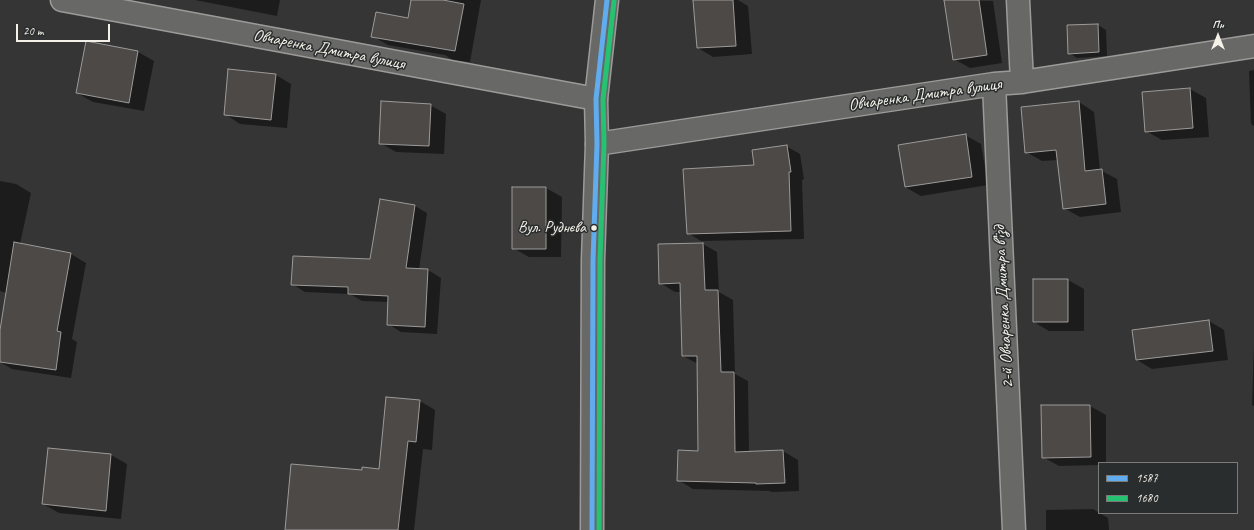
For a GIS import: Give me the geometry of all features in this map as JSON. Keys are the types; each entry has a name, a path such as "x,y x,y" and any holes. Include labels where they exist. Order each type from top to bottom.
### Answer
{"main road":[{"name":"Овчаренка Дмитра вулиця","path":"62,0 596,99"},
{"path":"592,530 593,260 597,144 596,99 607,0"},
{"path":"1018,0 1022,82"},
{"name":"Овчаренка Дмитра вулиця","path":"597,144 994,84 1022,82 1254,46"},
{"name":"2-й Овчаренка Дмитра в’їзд","path":"994,84 1014,530"}],"building":[{"path":"411,0 443,0 464,4 455,51 371,37 376,12 408,18"},
{"path":"693,0 733,0 736,46 697,48"},
{"path":"944,0 979,0 987,55 953,60"},
{"path":"1098,24 1099,52 1068,54 1067,25"},
{"path":"86,41 138,51 129,103 76,93"},
{"path":"228,69 276,74 271,120 224,115"},
{"path":"1190,88 1193,128 1145,132 1142,92"},
{"path":"381,101 431,104 429,146 379,144"},
{"path":"1079,101 1085,171 1102,169 1106,204 1063,209 1056,150 1025,153 1021,107"},
{"path":"966,134 972,177 905,187 898,145"},
{"path":"787,145 791,172 789,172 791,231 687,234 683,169 754,165 752,150"},
{"path":"512,187 546,187 546,249 512,249"},
{"path":"380,199 415,205 406,268 428,269 425,327 387,325 388,296 348,294 348,287 291,285 293,256 370,259"},
{"path":"14,242 71,253 57,331 61,332 56,370 0,362 0,330"},
{"path":"703,243 705,290 718,290 721,372 734,372 735,452 783,450 785,483 756,484 677,481 678,450 698,451 697,356 682,356 680,283 659,284 658,244"},
{"path":"1033,279 1068,279 1068,322 1033,322"},
{"path":"1209,320 1213,351 1136,360 1132,330"},
{"path":"386,397 420,400 416,442 408,441 398,530 285,530 291,464 362,470 362,467 379,469"},
{"path":"1041,405 1090,405 1091,457 1042,458"},
{"path":"48,448 111,454 106,511 42,504"}],"transit line":[{"name":"1587","path":"592,530 593,260 597,144 596,99 607,0"},
{"name":"1680","path":"599,530 600,260 604,144 603,99 614,1"}],"place":[{"name":"Вул. Руднєва","path":"594,228"}]}
